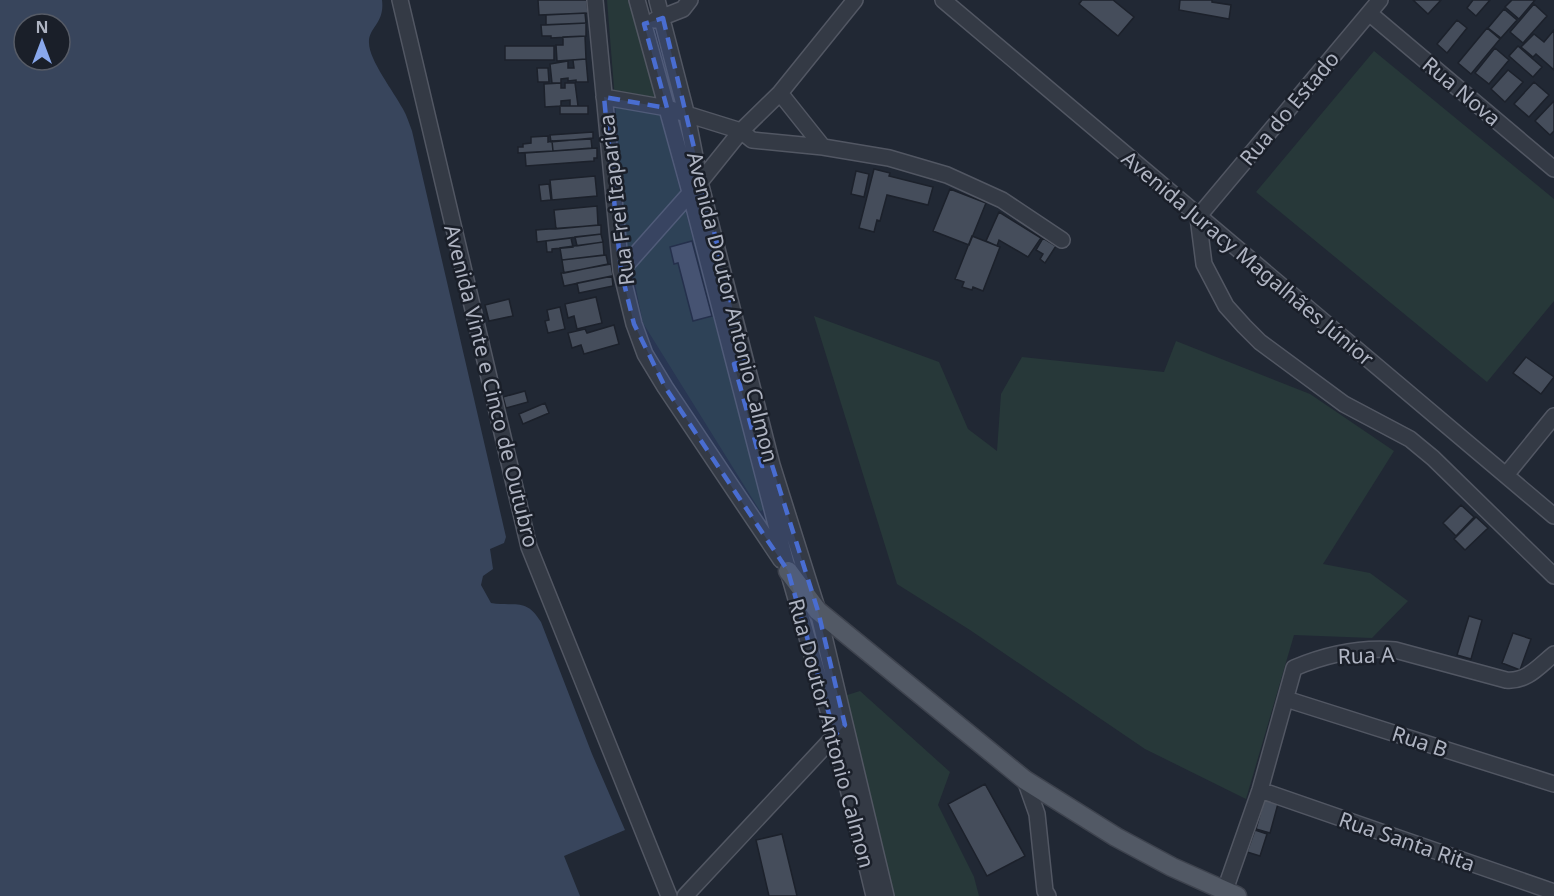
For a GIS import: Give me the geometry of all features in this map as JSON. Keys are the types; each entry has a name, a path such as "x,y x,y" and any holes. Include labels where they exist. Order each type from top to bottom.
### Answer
{"main road":[{"path":"788,571 818,611 1024,780 1116,837 1172,867 1231,893"}],"street":[{"name":"Avenida Vinte e Cinco de Outubro","path":"400,0 529,547 669,896"},
{"name":"Rua Frei Itaparica","path":"595,0 621,270 634,324 645,354 664,387 788,571"},
{"name":"Avenida Doutor Antonio Calmon","path":"637,0 667,108 695,187 767,466 788,571"},
{"name":"Avenida Doutor Antonio Calmon","path":"657,0 687,116 695,187"},
{"path":"644,24 683,9 690,0"},
{"path":"621,270 741,131 780,93 855,0"},
{"name":"Avenida Juracy Magalhães Júnior","path":"943,0 1554,516"},
{"name":"Rua do Estado","path":"1198,217 1380,0"},
{"name":"Rua Nova","path":"1369,13 1554,169"},
{"path":"780,93 823,147"},
{"path":"604,97 667,108 741,131 752,140 823,147 889,158 947,176 1002,200 1062,240"},
{"path":"1198,217 1204,264 1210,279 1226,306 1252,334 1344,404 1410,439 1433,458 1554,576"},
{"path":"1506,475 1554,416"},
{"name":"Avenida Doutor Antonio Calmon","path":"767,466 818,611"},
{"name":"Rua Doutor Antonio Calmon","path":"788,571 840,730 886,896"},
{"name":"Rua Doutor Antonio Calmon","path":"818,611 874,896"},
{"name":"Rua A","path":"1231,893 1294,668 1331,655 1395,650 1506,681 1515,681 1524,679 1554,654"},
{"name":"Rua B","path":"1286,699 1554,784"},
{"path":"685,896 840,730"},
{"path":"1024,780 1037,814 1045,891 1048,896"},
{"name":"Rua Santa Rita","path":"1260,790 1554,892"}],"highlighted area":[{"path":"663,18 745,361 734,364 762,466 772,465 818,611 845,725 835,735 788,571 665,387 634,324 621,271 604,97 667,108 644,24"}],"shaded area":[{"path":"607,0 630,0 764,510 760,511 643,323 626,239"},
{"path":"1374,51 1554,199 1554,301 1487,382 1256,192"},
{"path":"814,316 939,362 968,429 997,451 1001,394 1022,357 1164,372 1176,341 1310,394 1394,451 1323,564 1370,573 1408,601 1372,638 1294,635 1246,799 1145,749 970,630 897,584"},
{"path":"860,691 950,772 938,805 974,877 979,896 891,896 844,696"}],"water":[{"path":"0,0 382,0 381,15 369,38 370,50 412,131 506,537 504,543 490,549 493,569 483,576 481,585 491,603 525,606 536,614 541,622 592,754 625,830 564,856 580,896 0,896"}],"building":[{"path":"538,0 587,0 588,13 539,15"},
{"path":"1082,0 1113,0 1134,17 1118,36 1079,4"},
{"path":"1180,0 1212,0 1212,2 1231,5 1229,19 1179,10"},
{"path":"1413,0 1441,0 1428,14"},
{"path":"1473,0 1490,0 1476,16 1467,8"},
{"path":"1512,0 1535,0 1519,19 1505,7"},
{"path":"1534,4 1547,16 1523,43 1510,32"},
{"path":"1504,9 1517,20 1501,38 1488,28"},
{"path":"585,13 586,23 546,25 546,15"},
{"path":"1457,20 1467,28 1447,53 1437,44"},
{"path":"586,23 586,36 551,38 551,36 542,36 541,25"},
{"path":"1487,28 1500,39 1471,74 1458,63"},
{"path":"1554,30 1554,70 1536,54 1533,57 1521,47 1534,34 1544,42"},
{"path":"585,36 586,59 557,61 556,45 563,45 563,37"},
{"path":"505,46 554,46 554,60 505,60"},
{"path":"1518,46 1542,67 1533,77 1509,56"},
{"path":"1495,48 1509,60 1489,84 1475,73"},
{"path":"586,59 588,82 568,81 568,78 561,79 561,83 552,83 550,64 568,61 568,68 574,68 573,60"},
{"path":"537,68 548,68 549,82 538,82"},
{"path":"1508,70 1523,82 1505,102 1491,89"},
{"path":"1534,82 1549,95 1529,117 1514,104"},
{"path":"561,83 561,88 565,88 565,83 575,83 578,106 570,106 570,100 561,101 561,106 545,107 544,84"},
{"path":"1554,101 1554,131 1550,135 1535,121"},
{"path":"560,106 588,106 588,114 560,114"},
{"path":"593,132 593,138 551,142 550,135"},
{"path":"548,136 548,142 552,141 553,151 518,153 518,147 531,143 531,137"},
{"path":"591,139 592,148 553,151 552,141"},
{"path":"597,148 597,158 594,158 594,161 526,166 525,153"},
{"path":"874,169 890,173 889,176 933,187 928,205 887,195 880,221 877,220 874,232 859,228"},
{"path":"856,171 869,174 864,197 851,194"},
{"path":"595,176 597,196 552,200 550,180"},
{"path":"549,184 551,200 541,201 539,185"},
{"path":"950,189 986,203 969,245 933,231"},
{"path":"597,206 598,225 556,229 554,210"},
{"path":"999,212 1041,238 1028,257 999,240 997,246 986,241"},
{"path":"601,225 601,234 537,242 536,230"},
{"path":"601,234 603,242 577,246 575,237"},
{"path":"972,236 1000,247 983,291 973,287 972,290 962,287 964,282 955,279"},
{"path":"571,238 573,247 552,249 552,252 547,252 546,241"},
{"path":"1043,238 1056,246 1045,263 1040,259 1043,254 1036,250"},
{"path":"692,241 712,316 693,321 678,263 674,264 670,247"},
{"path":"603,242 604,255 562,260 560,248"},
{"path":"606,255 608,264 564,273 562,260"},
{"path":"611,264 613,276 564,286 561,273"},
{"path":"612,276 613,286 579,293 577,283"},
{"path":"596,297 602,323 577,329 574,316 568,318 565,304"},
{"path":"509,299 513,316 489,321 485,305"},
{"path":"560,307 565,329 548,333 545,321 549,320 547,310"},
{"path":"614,325 619,344 584,354 581,345 572,348 568,333 585,329 587,333"},
{"path":"1526,357 1554,377 1541,394 1513,373"},
{"path":"525,391 528,402 506,408 503,397"},
{"path":"545,403 549,413 523,424 519,414"},
{"path":"1461,505 1474,517 1456,536 1443,523"},
{"path":"1476,517 1488,528 1465,550 1454,539"},
{"path":"1469,616 1482,620 1471,659 1457,655"},
{"path":"1513,633 1531,639 1520,670 1502,663"},
{"path":"985,784 1025,856 987,876 948,804"},
{"path":"1265,796 1279,800 1270,833 1256,829"},
{"path":"1255,830 1267,834 1260,856 1247,852"},
{"path":"782,834 797,896 769,896 756,840"}]}
